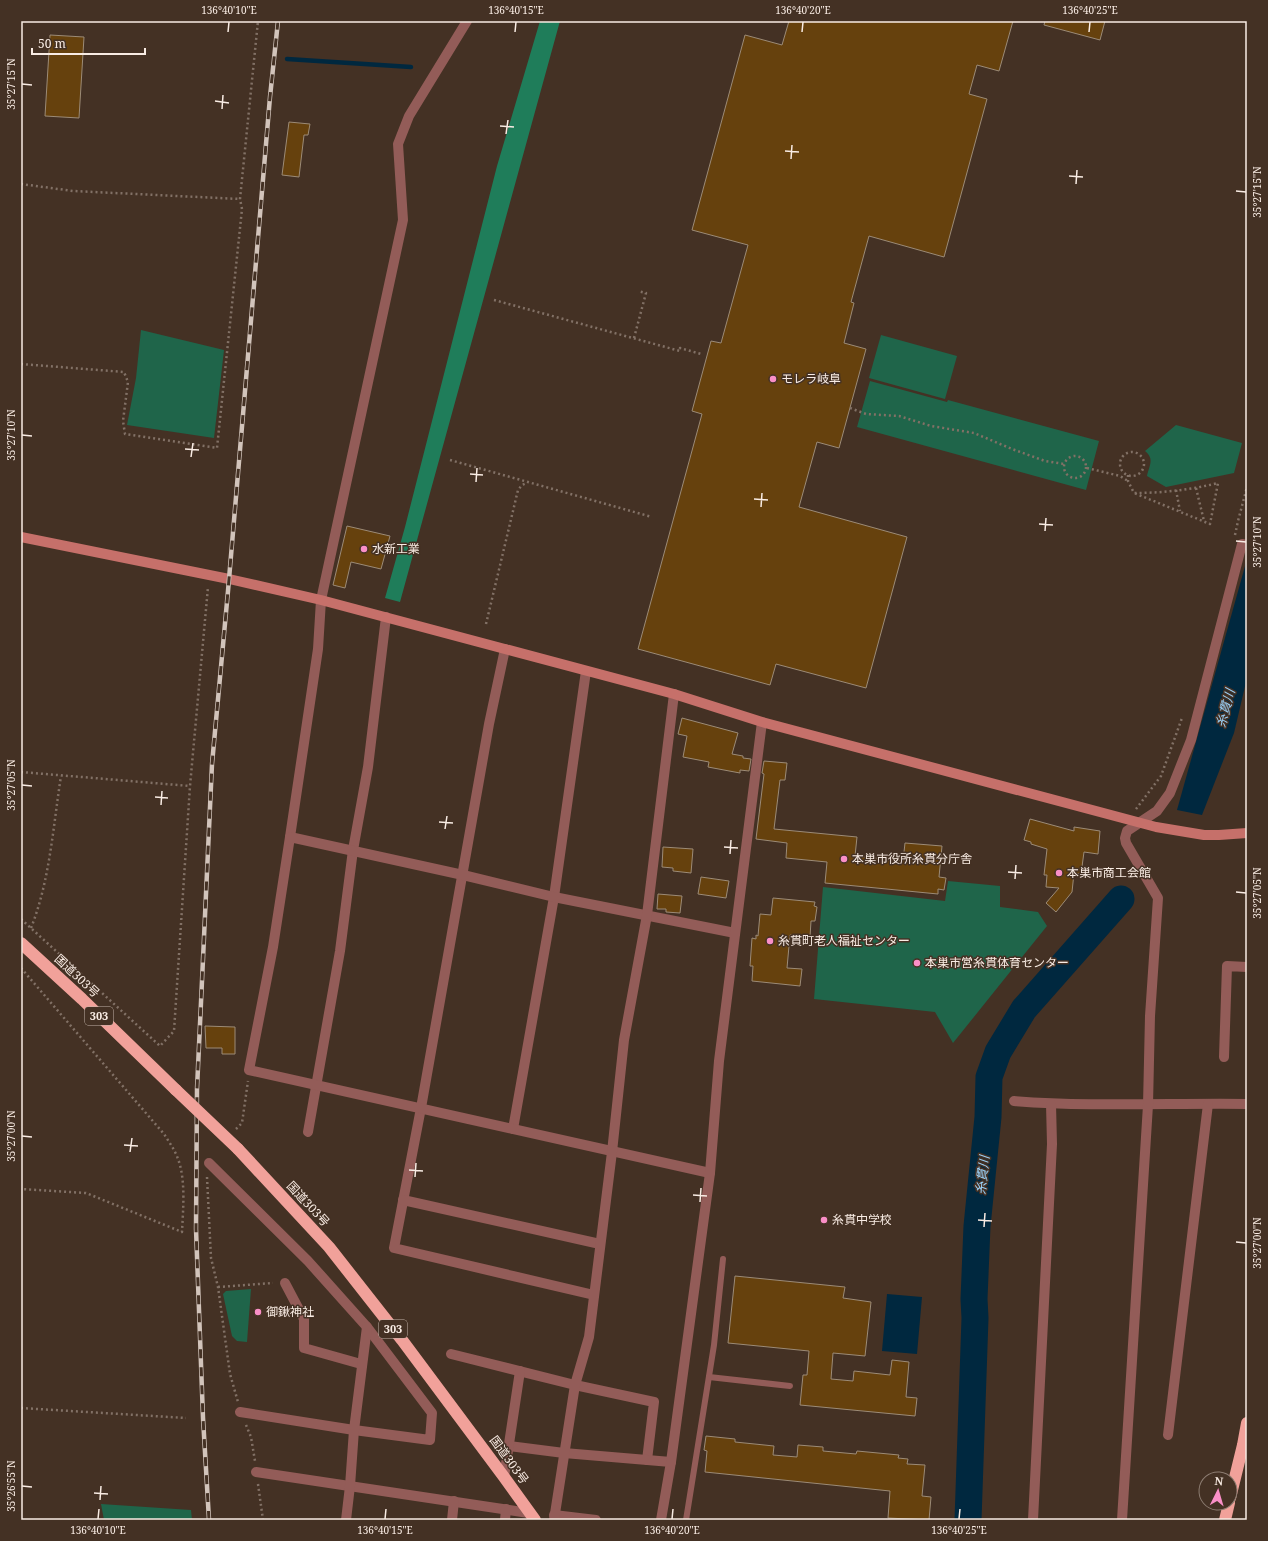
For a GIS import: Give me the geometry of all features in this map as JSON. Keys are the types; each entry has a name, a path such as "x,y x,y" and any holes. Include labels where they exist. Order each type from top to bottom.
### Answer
{"highway":[{"name":"国道303号","path":"21,943 238,1149 329,1247 402,1340 532,1516"},
{"path":"1238,1471 1245,1446 1247,1423"}],"street":[{"path":"467,21 408,116 398,144 403,220 321,600 318,649 290,837 273,947 249,1070 710,1173"},
{"path":"21,537 229,579 321,600 674,694 762,722 1156,827 1204,835 1247,833"},
{"path":"1122,1520 1148,1105 1150,1023 1158,898 1126,843 1125,838 1127,831 1157,811 1170,793 1191,740 1242,544 1247,545"},
{"path":"308,1132 340,951 353,850 368,767 386,617"},
{"path":"505,649 488,724 421,1108 394,1248 594,1295"},
{"path":"513,1129 554,897 586,671"},
{"path":"596,1520 554,1518 575,1385 589,1337 624,1040 647,915 674,694"},
{"path":"661,1520 672,1462 710,1173 719,1061 762,722"},
{"path":"290,837 353,850 554,897 735,933"},
{"path":"1224,1057 1227,966 1247,967"},
{"path":"1014,1101 1051,1104 1247,1104"},
{"path":"1034,1520 1052,1144 1051,1104"},
{"path":"1168,1435 1208,1104"},
{"path":"209,1163 308,1261 367,1327 432,1413 430,1440 240,1412"},
{"path":"403,1200 600,1244"},
{"path":"285,1283 304,1319 304,1348 361,1364"},
{"path":"346,1520 361,1364 367,1327"},
{"path":"451,1354 520,1372 654,1402 647,1460"},
{"path":"504,1477 520,1372"},
{"path":"508,1446 564,1453 672,1462"},
{"path":"256,1472 506,1509 532,1516"},
{"path":"452,1520 454,1501"},
{"path":"505,1520 506,1509"}],"lane":[{"path":"686,1520 714,1345 723,1258"},
{"path":"709,1377 790,1386"}],"path":[{"path":"21,364 124,372 128,382 123,421 125,434 217,448 242,209 240,199 258,21"},
{"path":"21,184 73,191 240,199"},
{"path":"634,338 646,293 638,291"},
{"path":"494,300 680,351 680,348 701,354"},
{"path":"850,408 866,414 899,416 931,426 974,433 1012,449 1045,460 1064,464"},
{"path":"1137,453 1144,461 1142,471 1133,476 1128,475 1123,472 1120,462 1126,454 1137,453"},
{"path":"1074,455 1081,456 1086,461 1087,468 1085,474 1080,478 1074,478 1068,476 1064,470 1064,464 1067,458 1074,455"},
{"path":"450,460 652,517"},
{"path":"1087,468 1120,476 1128,481"},
{"path":"1128,475 1128,481 1134,493 1210,524 1218,483 1196,488 1155,493 1134,493"},
{"path":"486,624 518,490 527,482"},
{"path":"1234,542 1247,487"},
{"path":"1196,488 1204,521"},
{"path":"1176,490 1180,512"},
{"path":"21,919 160,1046 174,1031 190,786 208,587"},
{"path":"1134,811 1161,776 1183,717"},
{"path":"21,772 190,786"},
{"path":"31,928 38,910 44,886 61,776"},
{"path":"21,968 164,1134 178,1159 182,1174 184,1202 182,1232 86,1193 21,1189"},
{"path":"218,1287 285,1283"},
{"path":"21,1408 186,1418"}],"green space":[{"path":"540,21 560,21 400,602 385,598 405,527 497,166"},
{"path":"141,330 224,350 214,438 127,425 136,378"},
{"path":"881,335 957,356 945,399 869,378"},
{"path":"870,381 947,402 948,400 1099,441 1086,490 857,427"},
{"path":"1176,425 1242,443 1234,473 1166,487 1147,476 1151,460 1145,451"},
{"name":"本巣市営糸貫体育センター","path":"948,881 1000,886 1000,907 1038,912 1047,926 953,1043 935,1012 814,999 823,887 945,901"},
{"path":"251,1289 247,1342 237,1341 232,1336 223,1294 226,1291"},
{"path":"101,1504 191,1510 192,1520 104,1520"}],"water":[{"path":"1247,559 1247,678 1234,733 1202,815 1177,810"},
{"path":"887,1294 922,1297 917,1354 882,1351"}],"building":[{"name":"モレラ岐阜","path":"789,21 1013,21 999,71 977,65 969,94 987,99 944,257 869,236 851,302 854,303 844,343 866,349 839,448 817,442 799,507 907,537 866,688 776,664 770,685 638,649 702,414 692,411 711,341 721,343 748,245 692,230 745,35 782,45"},
{"path":"1045,21 1105,21 1100,40 1044,25"},
{"path":"50,35 84,37 79,118 45,116"},
{"path":"289,122 310,124 308,135 304,135 299,177 282,175"},
{"name":"水新工業","path":"347,526 390,536 381,569 351,562 345,588 333,585"},
{"path":"682,718 738,733 732,754 751,759 749,771 740,770 740,773 708,767 709,762 683,757 687,736 678,734"},
{"name":"本巣市役所糸貫分庁舎","path":"764,761 787,763 785,780 780,780 774,829 857,837 855,856 903,861 905,843 942,846 939,877 946,878 944,890 938,889 938,894 825,883 827,862 786,858 787,843 756,839 764,774 762,773"},
{"path":"1030,819 1074,831 1074,827 1100,831 1098,854 1084,852 1081,874 1074,873 1072,892 1056,912 1046,903 1059,888 1046,887 1047,875 1044,875 1047,849 1024,840"},
{"path":"663,847 693,849 691,873 673,871 673,868 662,867"},
{"path":"701,877 729,881 726,898 698,894"},
{"path":"658,894 682,896 680,913 666,912 666,909 657,909"},
{"name":"糸貫町老人福祉センター","path":"773,898 815,902 814,906 817,907 815,921 811,921 810,937 790,935 787,968 802,969 800,986 752,981 753,966 750,966 752,938 756,939 756,935 758,936 760,914 771,915"},
{"path":"205,1026 235,1027 235,1054 222,1054 222,1048 206,1048"},
{"path":"735,1276 845,1287 843,1298 871,1302 865,1356 833,1353 831,1379 853,1381 854,1371 890,1375 892,1360 909,1362 906,1397 917,1398 915,1416 800,1405 803,1375 807,1375 809,1351 728,1343"},
{"path":"706,1436 735,1439 735,1442 774,1446 773,1455 797,1457 798,1445 823,1447 823,1451 856,1454 857,1451 899,1455 898,1458 908,1459 907,1464 925,1465 922,1496 931,1497 929,1520 888,1518 890,1491 705,1472 707,1451 704,1450"}],"waterway":[{"path":"287,59 411,67"},
{"name":"糸貫川","path":"968,1520 977,1226 988,1117 989,1077 998,1052 1024,1009 1121,899"}],"railway":[{"path":"209,1520 203,1418 196,1229 197,1089 212,764 270,97 278,21"}],"place":[{"name":"モレラ岐阜","path":"773,379"},
{"name":"水新工業","path":"364,549"},
{"name":"本巣市役所糸貫分庁舎","path":"844,859"},
{"name":"本巣市商工会館","path":"1059,873"},
{"name":"糸貫町老人福祉センター","path":"770,941"},
{"name":"本巣市営糸貫体育センター","path":"917,963"},
{"name":"糸貫中学校","path":"824,1220"},
{"name":"御鍬神社","path":"258,1312"}]}
